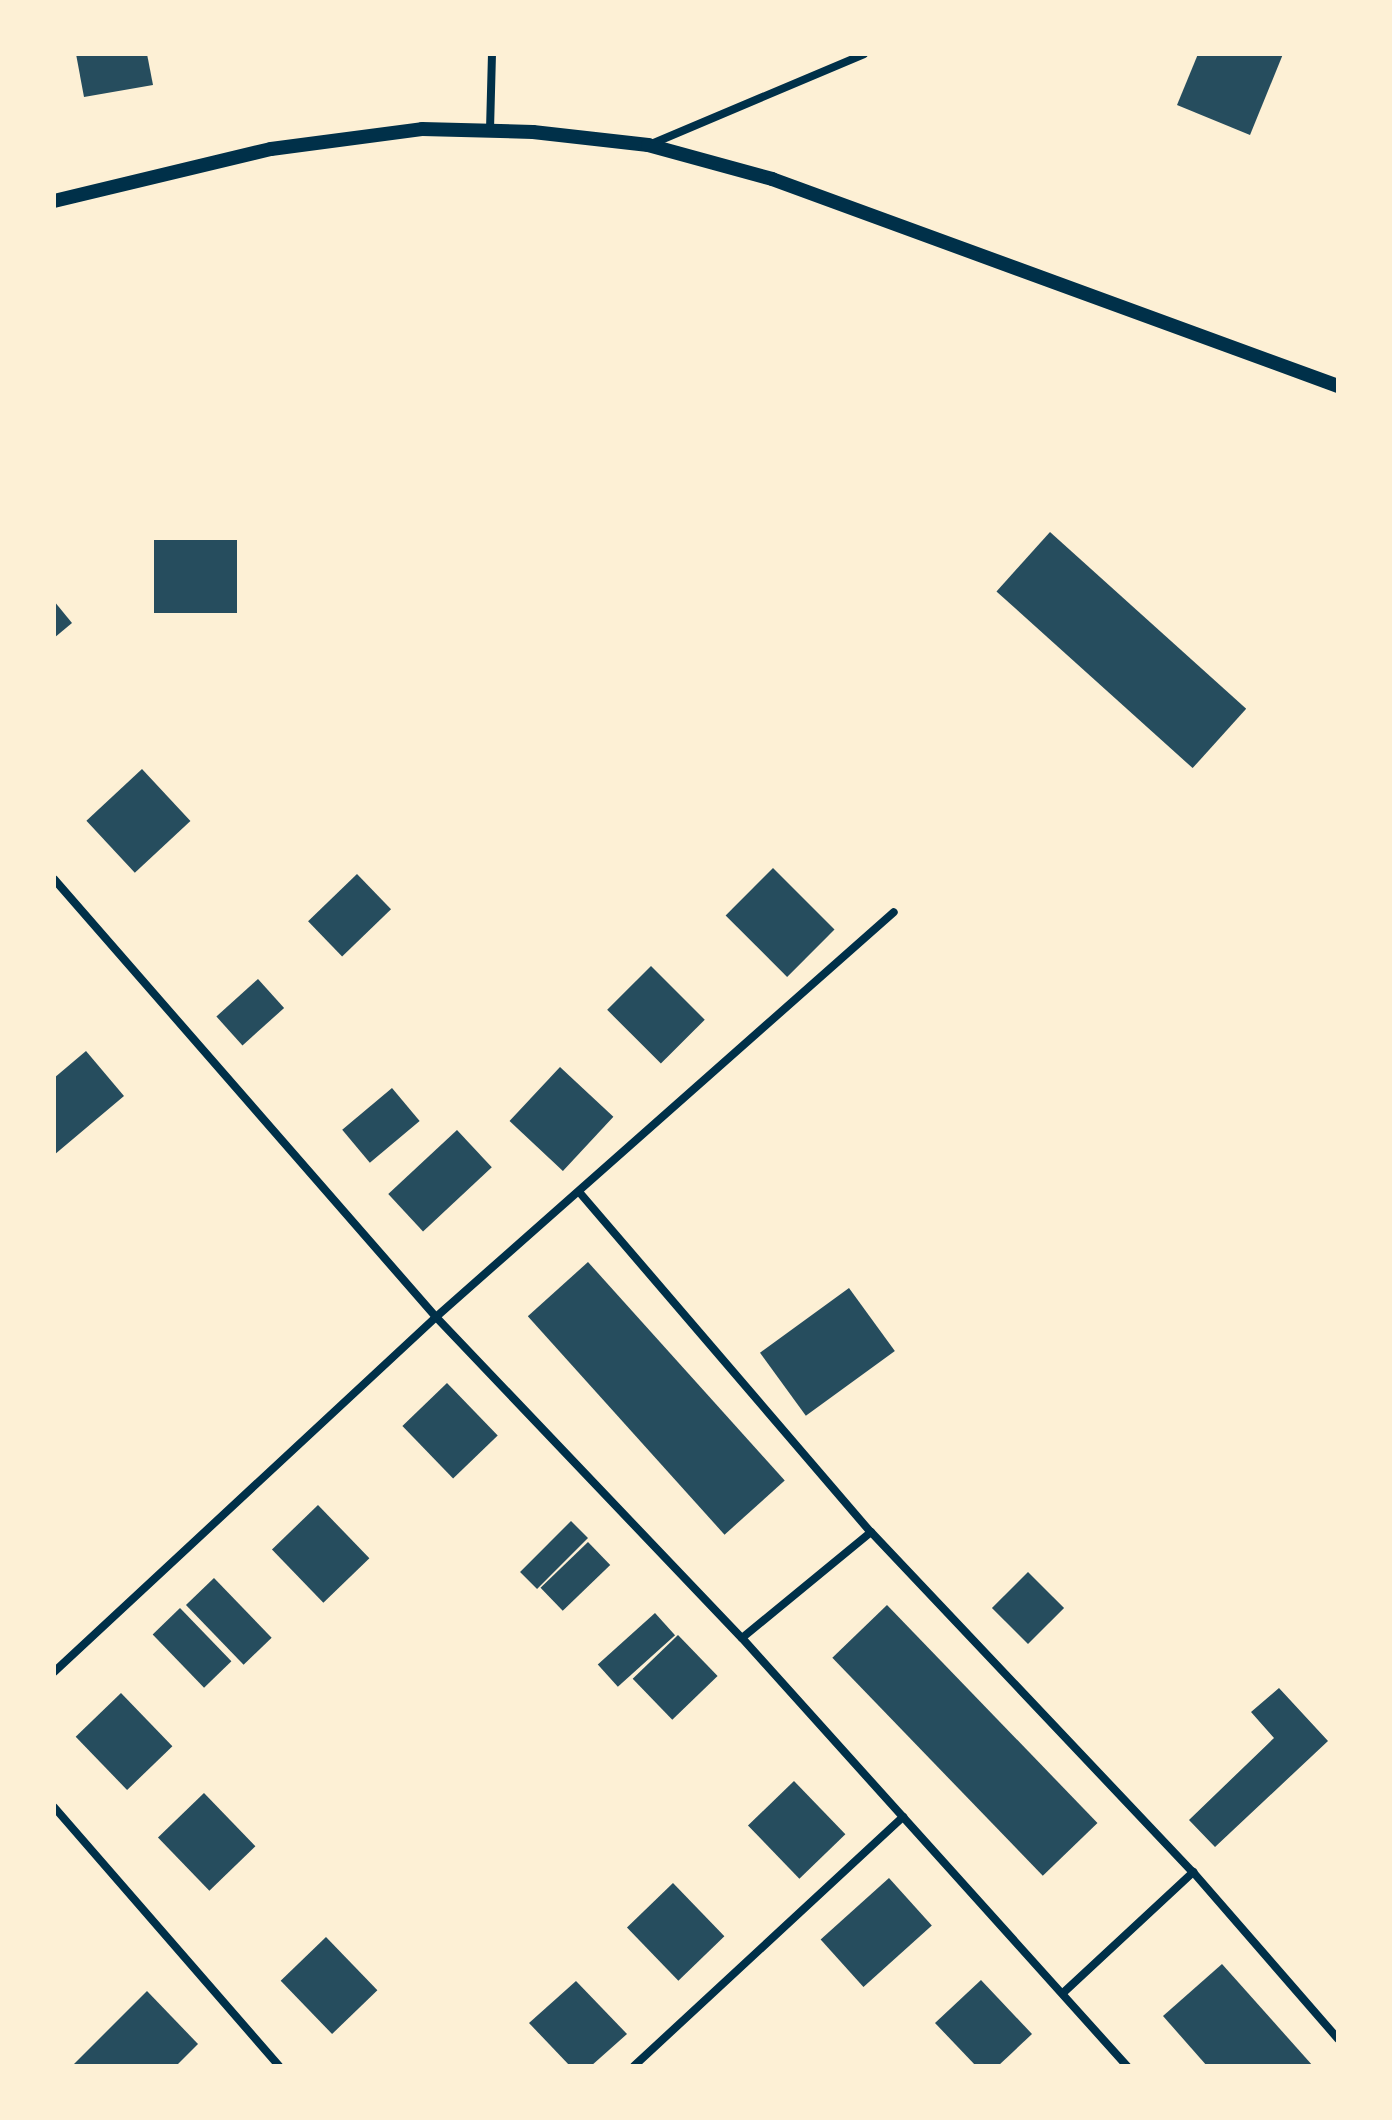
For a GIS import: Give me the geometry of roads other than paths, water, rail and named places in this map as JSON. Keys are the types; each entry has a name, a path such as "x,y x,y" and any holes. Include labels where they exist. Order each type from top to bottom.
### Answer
{"street":[{"path":"490,130 492,54"},
{"path":"648,145 864,54"},
{"path":"54,201 271,149 422,129 490,130 648,145 772,179 1338,386"},
{"path":"54,879 436,1317 742,1638 1127,2066"},
{"path":"54,1672 436,1317 580,1193 894,912"},
{"path":"580,1193 871,1532 1193,1872 1338,2039"},
{"path":"742,1638 871,1532"},
{"path":"54,1807 279,2066"},
{"path":"634,2066 903,1817"},
{"path":"1063,1993 1193,1872"}]}
